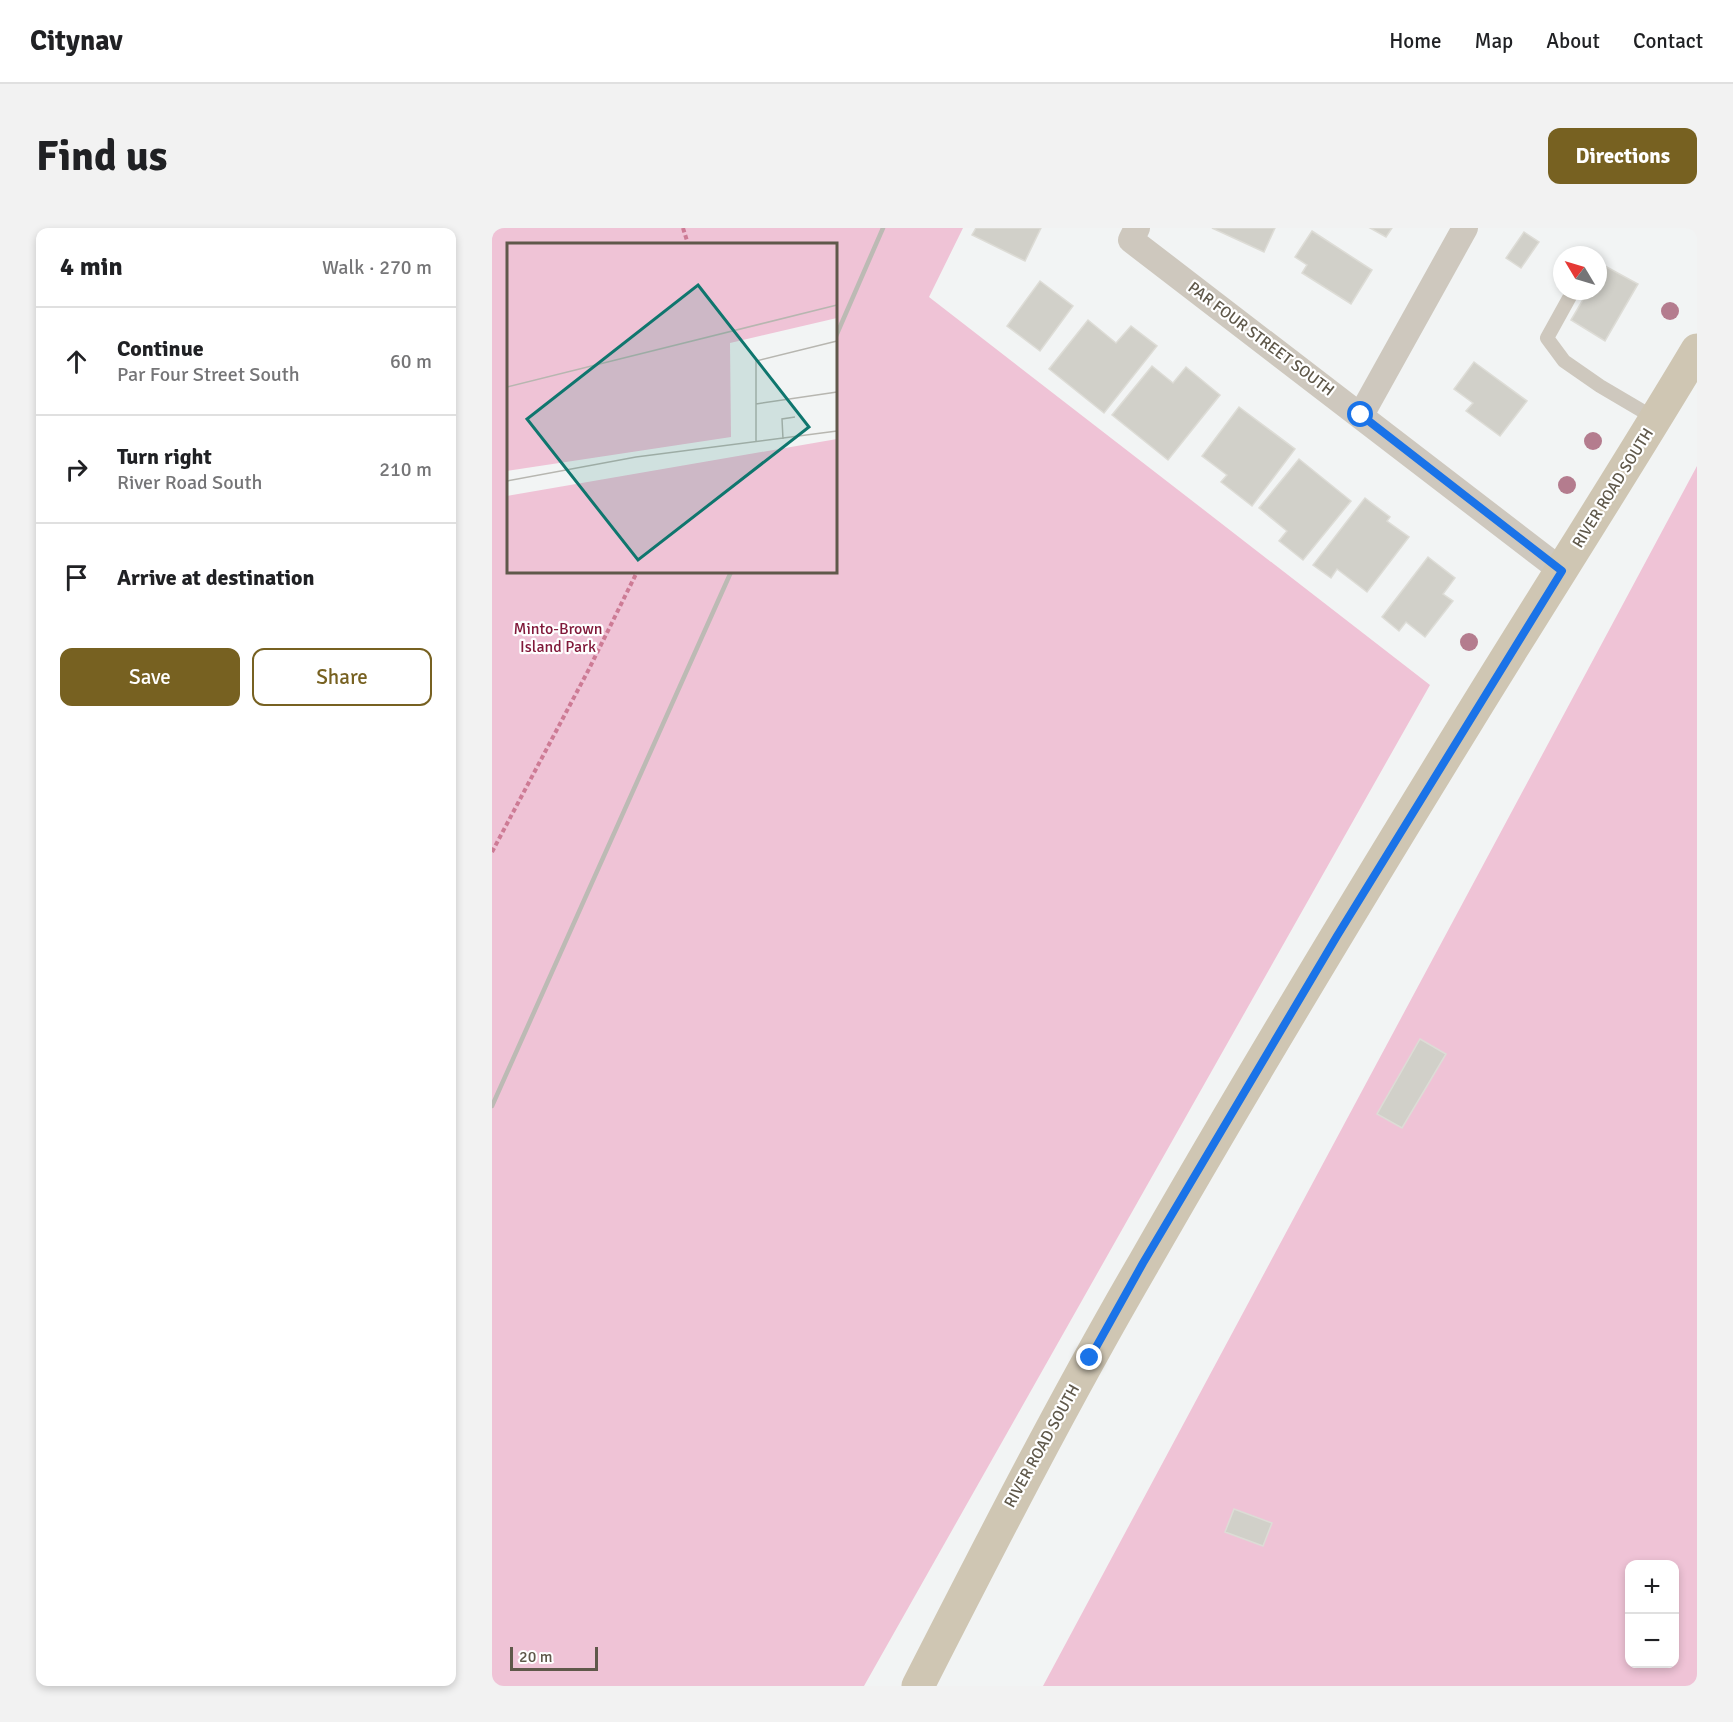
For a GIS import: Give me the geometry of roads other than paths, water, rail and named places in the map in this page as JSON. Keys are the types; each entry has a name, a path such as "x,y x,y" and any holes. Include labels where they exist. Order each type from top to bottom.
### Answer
{"main road":[{"name":"RIVER ROAD SOUTH","path":"918,1686 1017,1490 1143,1263 1337,936 1697,350"}],"street":[{"path":"1361,415 1465,228"},
{"name":"PAR FOUR STREET SOUTH","path":"1134,234 1562,571"}],"lane":[{"path":"1568,300 1547,338 1564,361 1600,386 1656,419"}],"railway":[{"path":"837,334 883,228"},
{"path":"492,1106 731,573"}],"park label":[{"name":"Minto-Brown Island Park","path":"558,638"}]}
